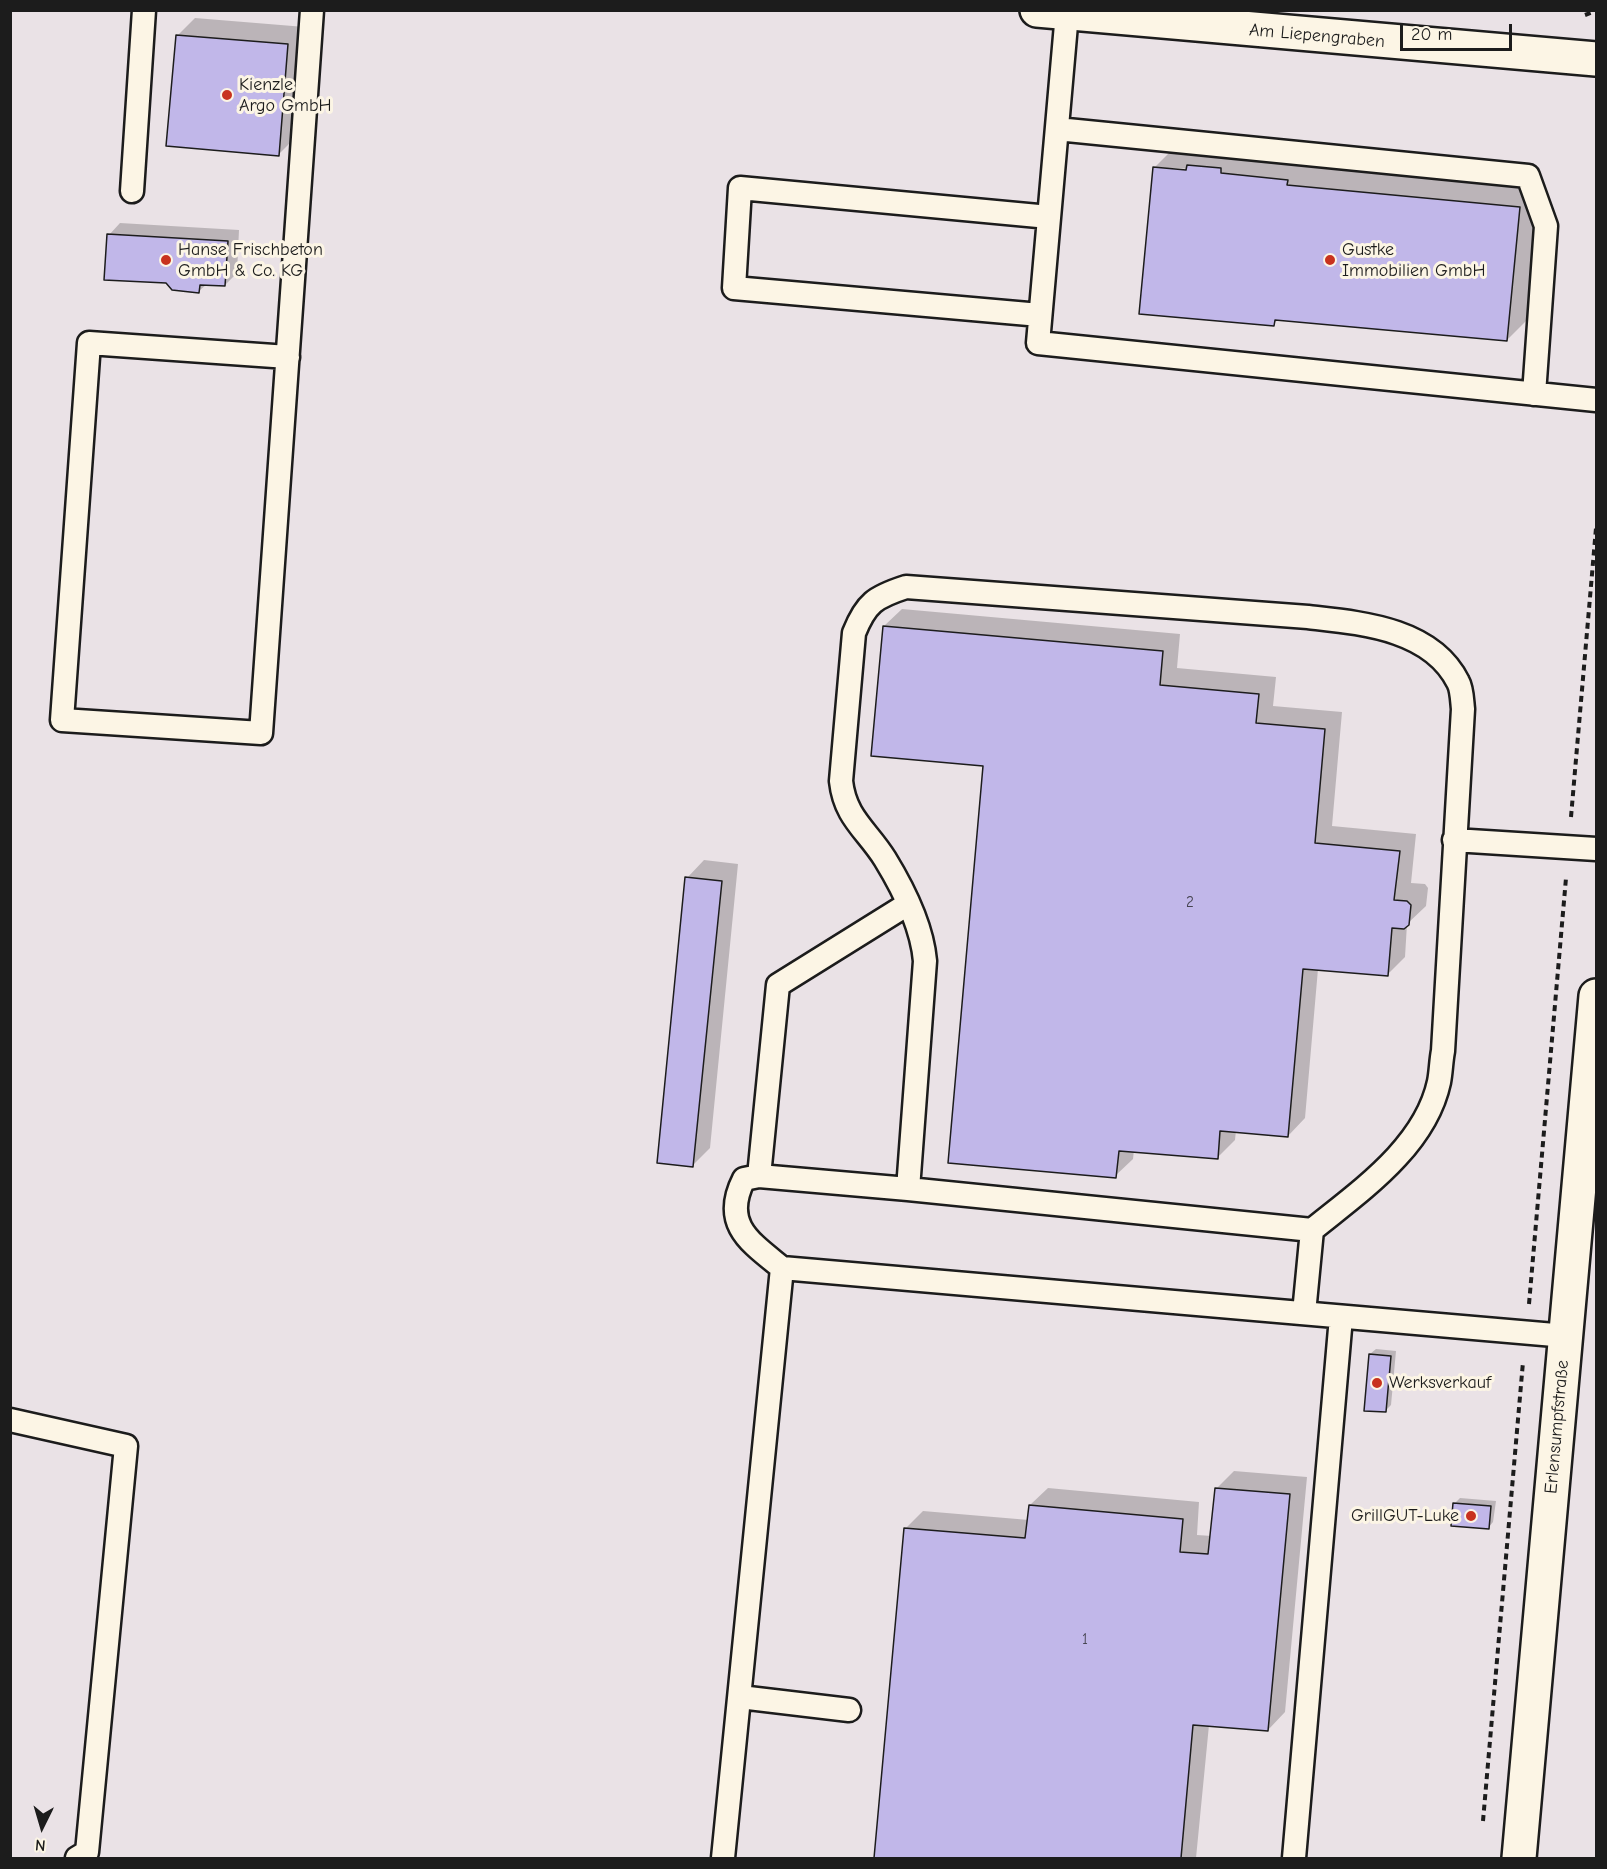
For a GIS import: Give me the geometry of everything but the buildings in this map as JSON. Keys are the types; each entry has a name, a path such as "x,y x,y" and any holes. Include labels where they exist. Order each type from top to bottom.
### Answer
{"street":[{"name":"Am Liepengraben","path":"1052,12 1596,60"},
{"name":"Erlensumpfstraße","path":"1518,1858 1596,996"}],"lane":[{"path":"132,191 144,10"},
{"path":"288,357 88,343 62,720 261,733 288,357 312,10"},
{"path":"1052,12 1057,129 1038,343 1596,400"},
{"path":"1057,129 1528,176 1546,226 1534,394"},
{"path":"1040,315 734,288 740,189 1049,217"},
{"path":"908,1189 925,961 923,941 885,858 852,816 843,798 841,781 854,633 862,612 879,595 906,587 1308,617 1362,624 1404,635 1439,656 1458,682 1464,709 1454,840 1443,1051 1438,1084 1425,1117 1406,1146 1365,1186 1312,1230 1304,1313"},
{"path":"1454,840 1596,849"},
{"path":"759,1176 778,985 908,904"},
{"path":"1312,1230 759,1176 744,1179 734,1209 738,1225 748,1240 782,1268 1566,1336"},
{"path":"723,1858 782,1268"},
{"path":"1294,1858 1341,1317"},
{"path":"10,1420 126,1446 87,1852 78,1858"},
{"path":"740,1697 849,1710"}],"path":[{"path":"1585,15 1596,11"},
{"path":"1483,1823 1596,528"}],"shaded area":[{"path":"11,11 1596,11 1596,1858 11,1858"}],"place":[{"name":"Kienzle Argo GmbH","path":"227,95"},
{"name":"Hanse Frischbeton GmbH & Co. KG","path":"166,260"},
{"name":"Gustke Immobilien GmbH","path":"1330,260"},
{"name":"Werksverkauf","path":"1377,1383"},
{"name":"GrillGUT-Luke","path":"1471,1516"}]}
